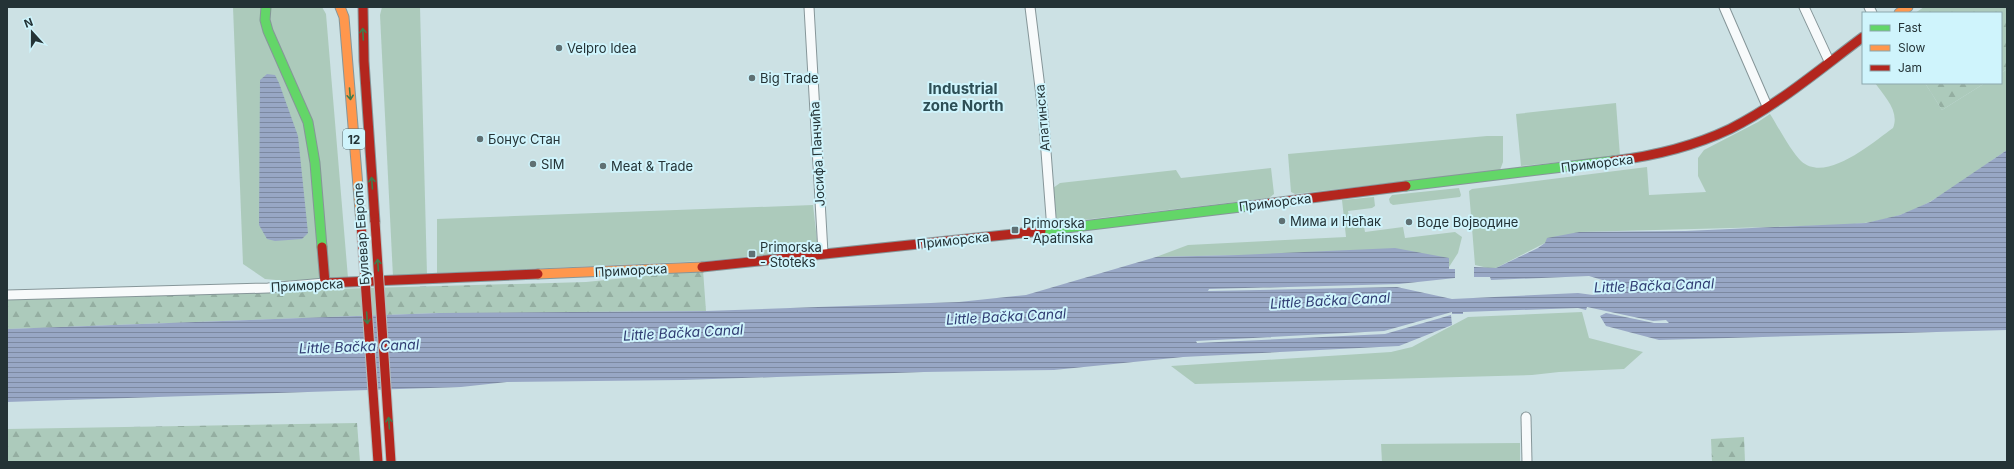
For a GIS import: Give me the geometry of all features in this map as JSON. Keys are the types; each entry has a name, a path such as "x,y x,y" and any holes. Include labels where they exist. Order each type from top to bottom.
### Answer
{"street":[{"path":"266,7 265,20 268,31 308,122 312,143 325,283"},
{"name":"Булевар Европе","path":"340,7 344,17 361,223 378,462"},
{"name":"Булевар Европе","path":"363,7 362,17 366,84 391,462"},
{"name":"Јосифа Панчића","path":"809,7 824,253"},
{"name":"Апатинска","path":"1030,7 1043,112 1052,230"},
{"path":"1724,7 1767,106"},
{"path":"1804,7 1829,61"},
{"name":"Приморска","path":"7,295 268,288 325,283 703,267 1052,230 1635,158 1668,152 1712,137 1747,119 1862,38"},
{"path":"1526,417 1527,462"}],"green space":[{"path":"233,7 322,7 326,14 348,278 287,281 265,279 243,264"},
{"path":"382,7 420,7 427,275 393,277 380,15"},
{"path":"1924,7 2007,7 2007,69 2002,72 2002,12 1916,12"},
{"path":"2007,69 2007,150 1941,195 1914,210 1886,219 1842,225 1579,232 1545,243 1496,268 1475,265 1469,191 1472,189 1647,167 1649,195 1706,192 1698,176 1698,158 1704,150 1758,122 1770,114 1797,157 1811,167 1823,168 1836,164 1862,151 1893,128 1895,122 1893,110 1876,84 1926,84 1942,110 1983,84 2002,84 2002,72"},
{"path":"1926,84 1983,84 1942,110"},
{"path":"1616,103 1620,156 1521,166 1516,114"},
{"path":"1487,136 1503,136 1503,162 1500,170 1295,194 1291,192 1288,154"},
{"path":"1271,168 1274,194 1269,198 1057,223 1053,188 1060,183 1176,170 1181,178"},
{"path":"1459,188 1461,195 1460,197 1393,205 1390,203 1389,199 1392,195"},
{"path":"1374,197 1375,206 1372,208 1348,211 1349,217 1362,215 1365,232 1403,227 1405,238 1455,232 1462,237 1458,253 1449,267 1448,258 1238,255 1156,257 1188,245 1346,237 1342,200"},
{"path":"813,205 818,249 706,261 437,273 437,219"},
{"path":"703,270 706,311 439,313 7,329 7,298 586,282"},
{"path":"1582,312 1589,338 1643,352 1624,369 1559,372 1532,375 1195,384 1171,366 1391,352 1412,347 1468,317"},
{"path":"357,423 360,462 7,462 7,429"},
{"path":"1744,437 1745,462 1712,462 1711,439"},
{"path":"1520,443 1520,462 1382,462 1381,444"}],"water":[{"path":"267,74 275,75 279,83 298,136 308,233 302,239 275,241 267,239 259,225 260,80"},
{"name":"Little Bačka Canal","path":"2007,150 2007,330 1659,340 1606,326 1600,316 1606,313 1654,323 1669,323 1666,320 1653,321 1587,307 1586,310 1578,308 1463,312 1463,314 1452,314 1452,312 1384,331 1196,341 1197,343 1385,334 1451,315 1452,325 1399,346 1183,357 1054,370 924,372 683,380 507,382 461,387 7,402 7,329 439,313 706,311 959,302 1026,295 1156,257 1395,248 1449,258 1449,269 1455,269 1455,278 1399,284 1209,289 1208,291 1397,287 1452,299 1578,293 1593,295 1608,289 1610,285 1609,282 1589,276 1491,280 1490,277 1474,277 1474,267 1496,268 1538,248 1545,243 1547,238 1579,232 1685,231 1866,223 1900,215 1930,202"}],"traffic: fast":[{"path":"266,7 265,20 268,31 308,122 315,163 322,247"},
{"path":"1406,186 1613,161"},
{"path":"1041,231 1249,206"}],"traffic: slow":[{"path":"340,7 344,17 361,223"},
{"path":"1900,12 1908,7"},
{"path":"538,274 702,267"}],"traffic: jam":[{"path":"363,7 364,61 375,222"},
{"path":"1613,161 1673,150 1701,141 1730,129 1782,98 1862,38"},
{"path":"1249,206 1406,186"},
{"path":"375,222 391,462"},
{"path":"361,223 378,462"},
{"path":"702,267 1041,231"},
{"path":"322,247 325,283 538,274"}],"place":[{"name":"Velpro Idea","path":"559,48"},
{"name":"Big Trade","path":"752,78"},
{"name":"Бонус Стан","path":"480,139"},
{"name":"SIM","path":"533,164"},
{"name":"Meat & Trade","path":"603,166"},
{"name":"Мима и Нећак","path":"1282,221"},
{"name":"Воде Војводине","path":"1409,222"},
{"name":"Primorska - Apatinska","path":"1015,230"},
{"name":"Primorska - Stoteks","path":"752,254"}],"district":[{"name":"Industrial zone North","path":"963,96"}]}
